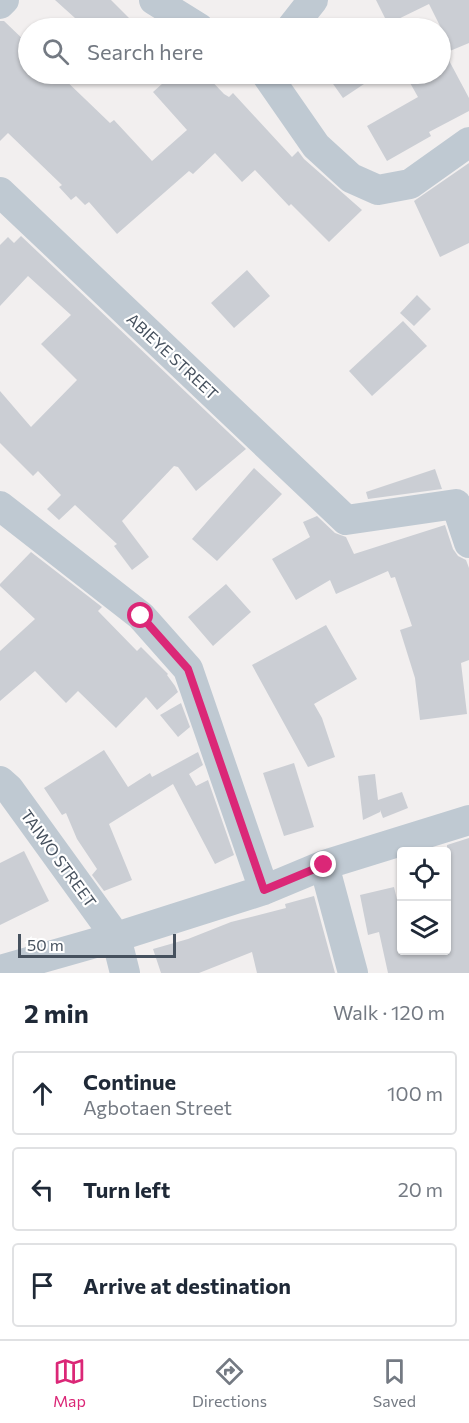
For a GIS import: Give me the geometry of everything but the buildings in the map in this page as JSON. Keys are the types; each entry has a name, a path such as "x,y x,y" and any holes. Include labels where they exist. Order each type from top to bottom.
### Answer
{"street":[{"path":"0,4 4,0"},
{"path":"154,0 183,18"},
{"path":"299,18 313,0"},
{"path":"273,84 316,146 351,178 378,190 410,184 469,142"},
{"name":"ABIEYE STREET","path":"0,192 346,520 456,504 469,543"},
{"path":"0,506 141,616 188,669 264,890"},
{"name":"TAIWO STREET","path":"0,781 9,789 116,937"},
{"path":"0,970 116,937 264,890 324,865 469,820"},
{"path":"324,865 353,973"},
{"path":"116,937 125,973"}],"route":[{"path":"141,616 188,669 264,890 324,865"}]}
